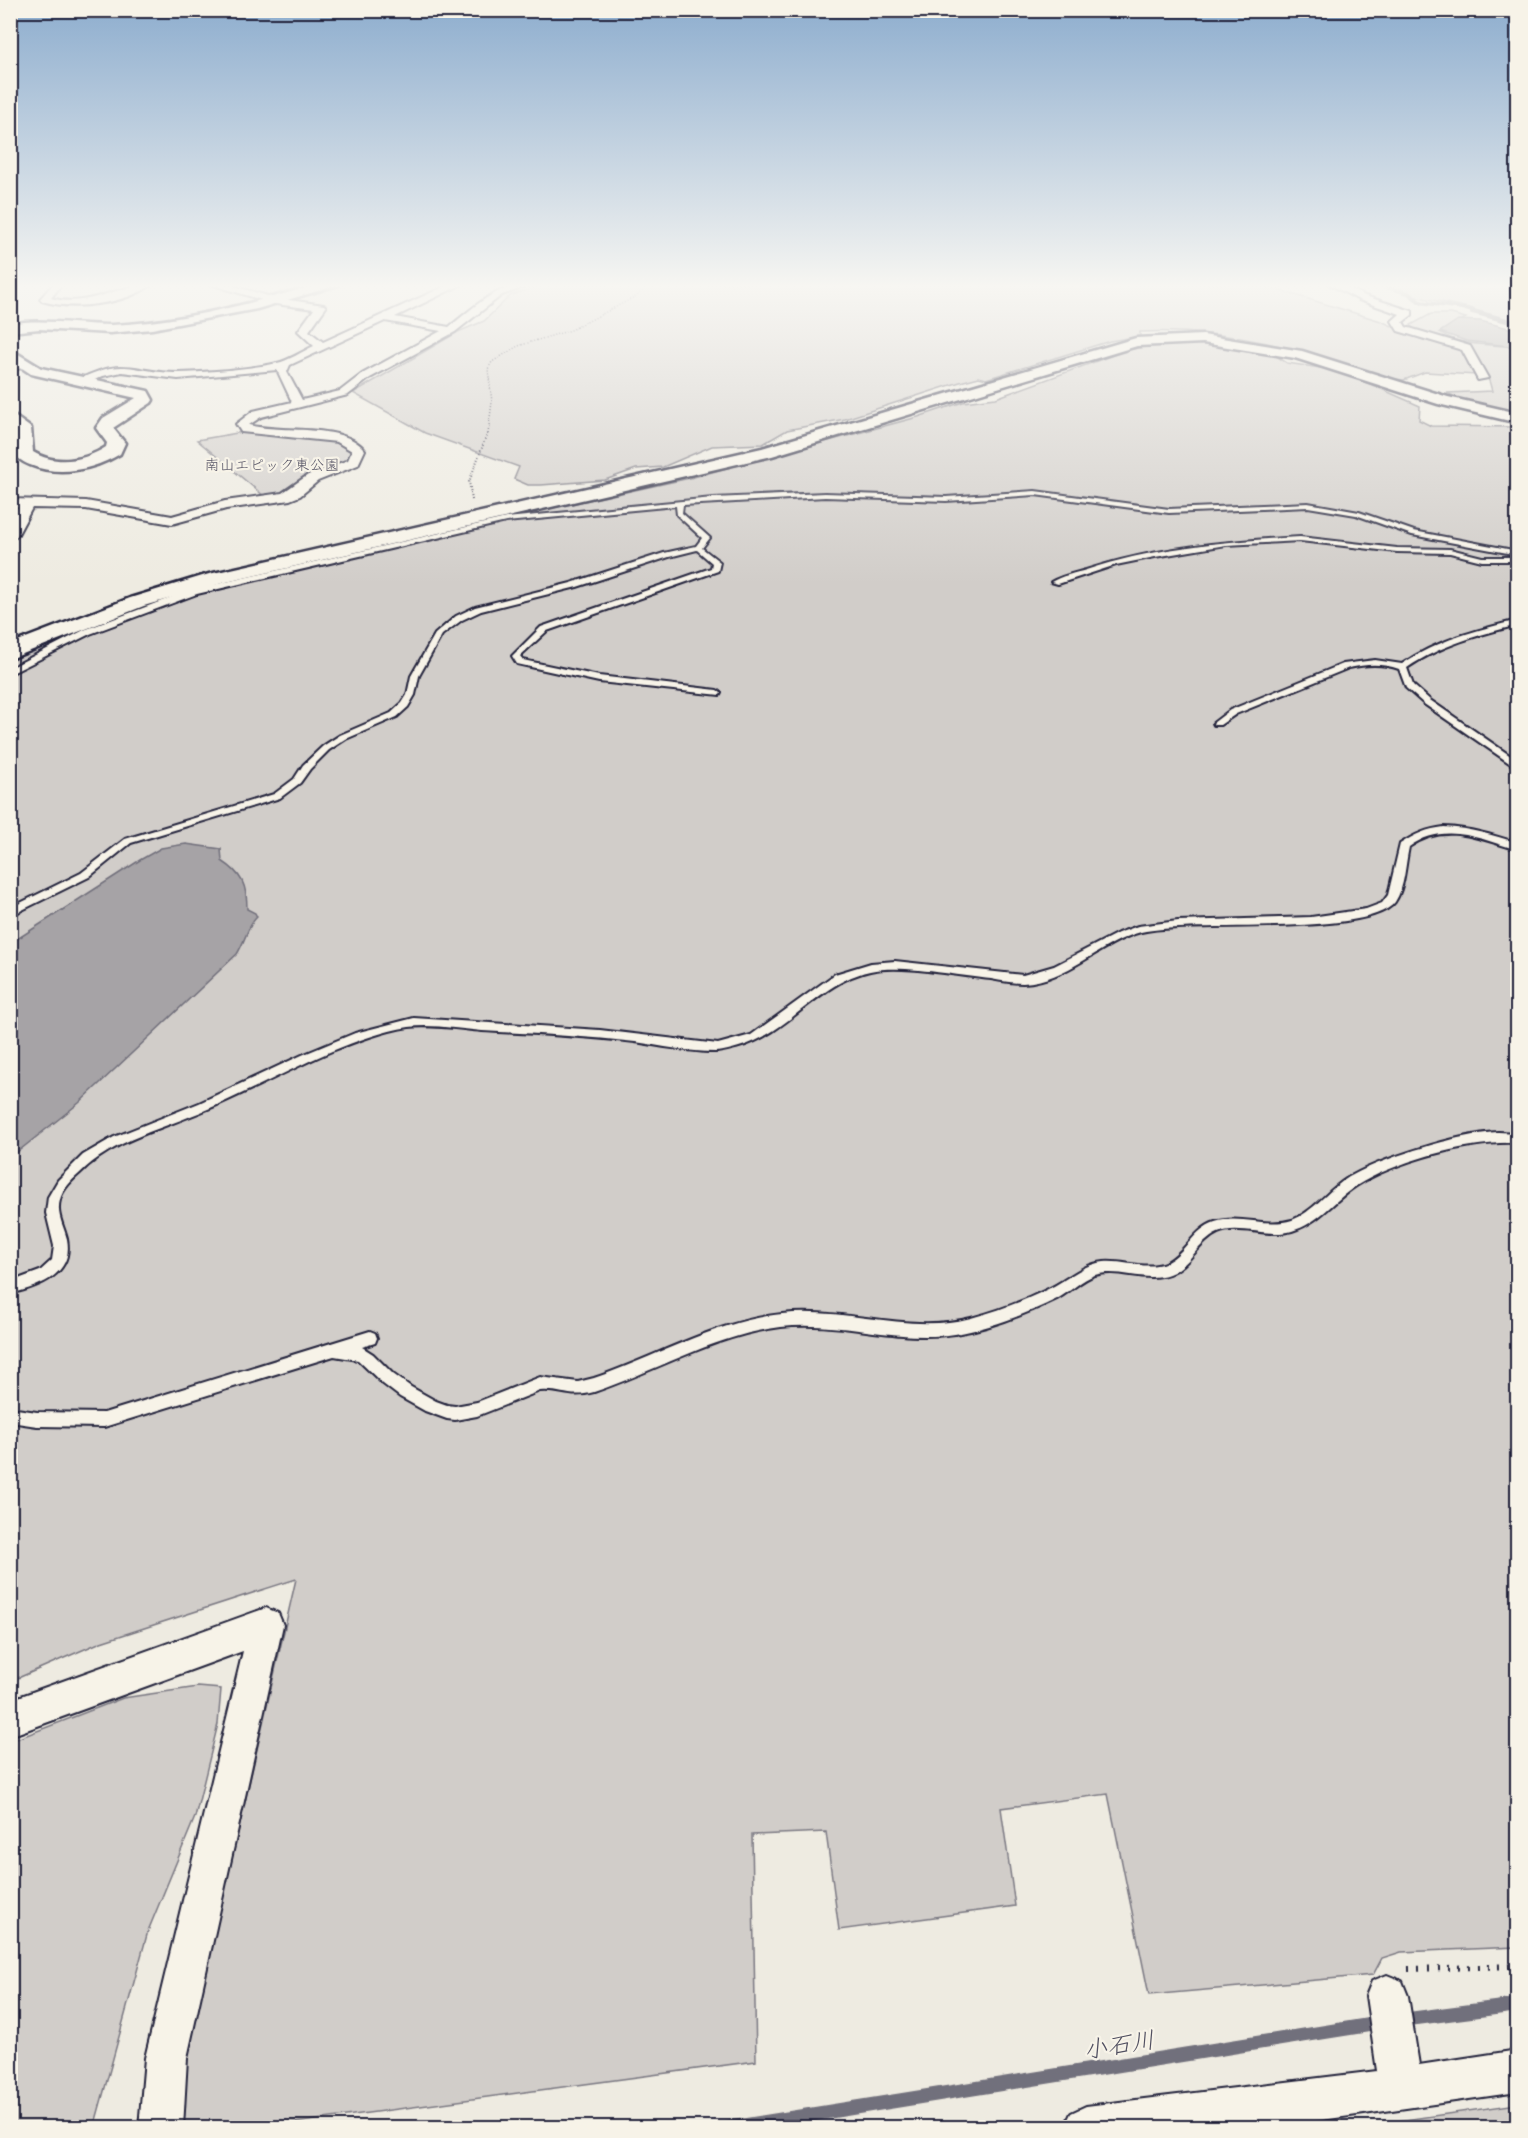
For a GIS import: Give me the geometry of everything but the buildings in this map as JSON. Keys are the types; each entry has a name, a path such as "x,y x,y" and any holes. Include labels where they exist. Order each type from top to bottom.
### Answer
{"street":[{"path":"10,418 23,428 24,454 32,460 61,466 103,458 114,450 116,443 104,428 145,400 142,394 96,384"},
{"path":"288,384 299,404"},
{"path":"10,502 110,508 172,520 225,505 285,497 295,493 313,478 353,462 359,453 354,445 344,439 252,430 242,426 257,414 344,393 356,384"},
{"path":"10,652 137,602 216,578 756,455 996,384"},
{"path":"1390,384 1444,401 1518,418"},
{"path":"10,536 27,504"},
{"path":"10,1718 266,1626 166,2058 161,2127"},
{"path":"1387,1995 1399,2074"},
{"path":"1086,2127 1399,2074 1518,2071"}],"lane":[{"path":"10,672 87,632 194,592 506,520 680,503 790,496 946,499 1035,493 1169,512 1308,505 1357,513 1413,533 1518,553"},
{"path":"10,913 85,875 128,841 277,796 287,790 326,748 343,737 393,715 405,705 411,695 415,676 439,634 459,618 478,609 574,585 667,555 698,548 706,538 679,514 680,503"},
{"path":"1055,582 1114,563 1226,543 1325,540 1397,550 1450,551 1482,559 1518,559"},
{"path":"698,548 716,562 715,569 544,629 516,656 520,662 599,679 717,693"},
{"path":"1404,667 1424,653 1466,636 1518,622"},
{"path":"1509,625 1518,632"},
{"path":"1217,723 1233,712 1346,666 1365,661 1394,663 1404,667"},
{"path":"1404,667 1409,686 1427,702 1518,766"},
{"path":"10,1288 40,1281 58,1263 61,1247 53,1222 53,1200 62,1184 79,1165 126,1138 204,1106 339,1044 393,1026 414,1022 600,1034 718,1048 755,1038 839,977 871,967 895,965 1023,979 1043,977 1141,928 1334,918 1379,909 1395,896 1404,846 1423,833 1449,830 1468,832 1518,847"},
{"path":"333,1349 360,1353 393,1384 433,1406 453,1413 484,1406 538,1384 553,1383 578,1390 603,1383 666,1355 759,1324 790,1319 834,1319 894,1327 947,1329 1036,1303 1066,1287 1085,1272 1116,1266 1163,1270 1175,1264 1204,1235 1225,1225 1264,1230 1288,1227 1309,1219 1356,1180 1382,1168 1480,1138 1518,1138"},
{"path":"10,1415 37,1419 104,1420 370,1338"}],"path":[{"path":"472,500 469,483 488,434 492,402 490,384"},
{"path":"1387,1995 1392,1973 1417,1967 1518,1966"}],"green space":[{"path":"369,384 954,384 845,419 787,430 763,444 712,446 663,467 636,469 605,480 541,485 528,485 514,479 519,467 425,433 353,393"},
{"path":"1035,384 1369,384 1420,406 1419,420 1431,426 1517,427 1517,1947 1401,1952 1382,1958 1373,1975 1149,1995 1108,1794 1001,1808 1015,1906 839,1930 826,1832 752,1835 756,2061 264,2127 181,2127 187,2055 296,1579 101,1642 11,1681 11,657 72,630 205,584 690,478 918,417 963,402 996,398"},
{"path":"1517,384 1517,412 1462,400 1447,393 1492,391 1490,385"},
{"name":"南山エピック東公園","path":"243,432 336,441 351,451 347,462 295,484 290,493 264,496 197,440"},
{"path":"198,1687 221,1689 218,1724 195,1817 148,1931 95,2124 93,2128 11,2127 11,1741 123,1698"},
{"path":"1517,2104 1517,2127 1355,2127"}],"shaded area":[{"path":"186,844 221,849 222,861 242,881 246,893 247,909 255,913 257,917 240,949 79,1103 11,1157 11,943 161,848"}],"waterway":[{"name":"小石川","path":"1401,2020 1518,2005"},
{"name":"小石川","path":"728,2128 1381,2023"}]}
